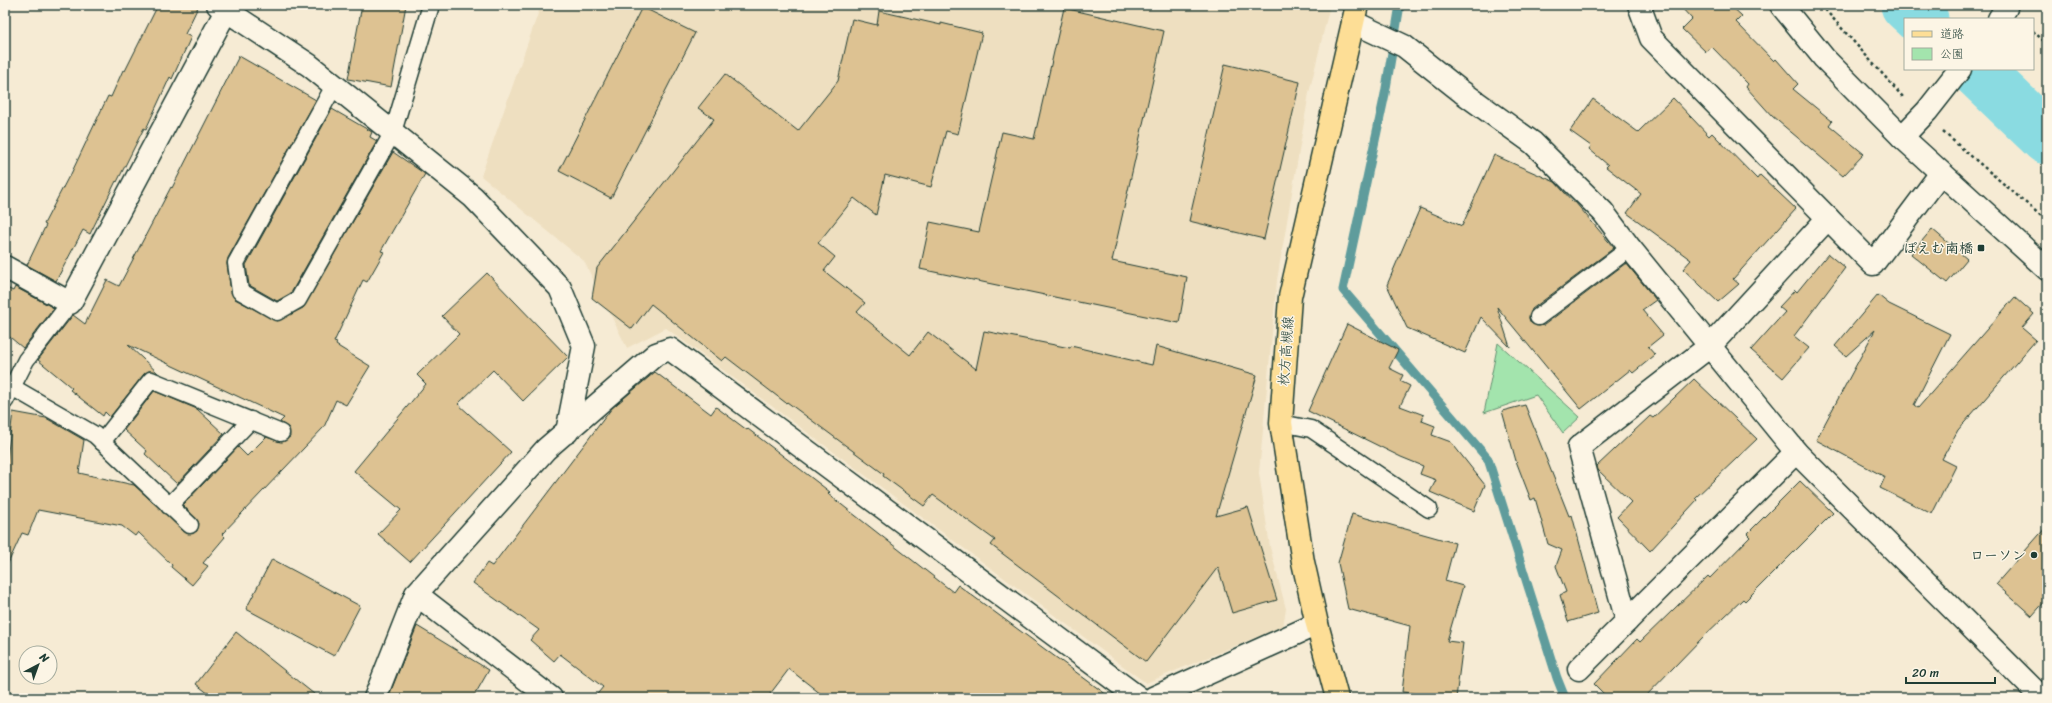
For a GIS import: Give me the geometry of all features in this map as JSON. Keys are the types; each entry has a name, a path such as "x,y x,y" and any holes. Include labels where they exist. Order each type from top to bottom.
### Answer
{"main road":[{"name":"枚方高槻線","path":"1337,698 1317,624 1303,562 1281,423 1290,297 1355,14"}],"street":[{"path":"1639,5 1651,38 1874,264 1942,173"},
{"path":"1781,5 1824,58 1902,137 2047,269"},
{"path":"5,267 70,303 222,8 309,65 473,197 560,288 584,346 567,432"},
{"path":"1355,14 1374,33 1404,46 1462,92 1533,143 1603,212 1630,248 1796,452 2042,698"},
{"path":"1902,137 1928,111 1959,70"},
{"path":"1627,621 1579,447 1710,346 1828,218"},
{"path":"375,698 416,594 546,449 656,354 670,349 1139,698"},
{"path":"1579,669 1796,452"},
{"path":"416,594 551,698"},
{"path":"1153,698 1317,624"}],"lane":[{"path":"334,86 236,263 240,291 277,312 298,300 393,132 430,5"},
{"path":"1538,317 1630,248"},
{"path":"70,303 26,360 8,394 95,435 190,525"},
{"path":"102,442 151,380 252,420 280,433"},
{"path":"169,506 252,420"},
{"path":"1281,423 1311,429 1429,508"}],"path":[{"path":"2034,32 2047,44"}],"shaded area":[{"path":"541,5 1330,5 1309,93 1277,280 1259,473 1270,547 1286,609 1283,626 1146,683 666,328 627,348 584,261 481,176"}],"green space":[{"path":"1498,343 1580,417 1563,433 1536,395 1484,413"}],"building":[{"path":"158,5 199,5 185,34 191,37 172,79 170,77 146,129 144,128 90,234 83,230 56,281 27,265 46,225 44,224 70,176 108,96 111,97 123,70 125,71"},
{"path":"362,5 406,5 391,87 348,79"},
{"path":"1679,5 1730,5 1742,16 1736,22 1774,61 1776,59 1798,84 1793,89 1832,121 1829,125 1864,154 1843,176 1772,116 1746,87 1748,84 1712,47 1706,52 1682,29 1692,19"},
{"path":"642,7 695,33 611,198 559,171"},
{"path":"1064,8 1164,31 1112,261 1187,277 1179,323 920,269 930,222 979,232 1002,132 1034,139"},
{"path":"879,11 941,25 941,23 982,33 958,134 946,131 931,187 885,175 876,215 854,198 818,243 835,257 824,271 865,303 857,312 910,355 928,332 976,369 984,331 1070,348 1071,346 1152,365 1156,346 1257,375 1216,516 1248,507 1277,600 1232,613 1218,567 1146,662 991,545 995,540 933,495 924,506 883,476 884,474 787,402 786,403 726,357 722,361 651,304 632,329 592,298 597,268 714,119 698,108 725,74 798,131 838,81 852,19 877,25"},
{"path":"239,56 316,100 228,258 227,264 231,292 235,299 277,321 303,308 393,152 425,174 381,251 384,252 367,282 363,280 334,342 337,343 336,345 370,366 346,405 336,400 324,427 222,534 225,537 203,563 208,566 192,585 171,567 172,565 138,532 135,536 122,526 38,510 28,535 22,533 5,570 5,475 13,412 46,418 84,440 79,473 134,485 188,534 197,531 199,523 183,505 238,447 247,456 266,437 282,442 290,437 289,428 280,422 284,418 128,345 158,373 149,371 144,374 110,417 105,412 103,416 70,390 72,388 38,360 73,315 85,324 107,280 119,286 171,187 172,188"},
{"path":"1225,64 1300,82 1264,239 1189,221"},
{"path":"1673,98 1709,136 1712,133 1757,179 1760,175 1796,209 1733,279 1739,284 1718,302 1683,269 1691,260 1627,213 1641,194 1606,167 1608,165 1589,149 1591,146 1570,131 1593,99 1638,132"},
{"path":"332,109 372,132 370,137 377,141 291,293 277,301 249,285 246,265"},
{"path":"1494,155 1555,182 1573,202 1575,202 1614,248 1532,309 1529,318 1531,323 1539,326 1544,325 1626,263 1656,300 1642,310 1663,335 1648,347 1655,355 1633,373 1630,370 1581,409 1497,307 1510,347 1481,317 1465,353 1407,328 1387,285 1420,208 1462,226"},
{"path":"1932,229 1967,259 1947,283 1911,254"},
{"path":"1828,254 1845,268 1794,336 1809,348 1783,378 1751,350 1785,312 1779,307 1795,290 1797,292"},
{"path":"487,273 568,357 523,401 493,370 458,404 511,452 410,562 378,534 401,510 354,471 426,384 417,375 459,334 442,316"},
{"path":"5,287 13,291 15,287 54,308 23,348 5,333"},
{"path":"1878,295 1889,304 1950,334 1914,405 1918,408 2015,297 2034,314 2022,328 2036,340 1958,430 1942,459 1956,466 1932,514 1880,488 1885,477 1816,440 1875,330 1846,356 1835,346"},
{"path":"1347,324 1398,350 1389,368 1403,375 1400,381 1410,386 1400,406 1424,415 1422,421 1435,426 1432,435 1451,442 1485,485 1474,511 1430,492 1436,480 1420,474 1423,466 1401,457 1308,411"},
{"path":"655,372 711,414 716,407 747,430 748,429 830,492 828,494 953,592 958,585 1111,698 826,698 789,669 767,698 594,698 603,687 560,654 554,661 530,640 539,630 473,583 487,563 492,566 612,408"},
{"path":"1694,379 1757,439 1695,498 1697,500 1650,551 1617,517 1631,502 1598,470 1597,466 1650,416 1653,418"},
{"path":"154,391 197,409 224,434 177,484 145,454 147,451 124,430"},
{"path":"1525,405 1569,516 1572,515 1598,613 1568,622 1560,595 1566,592 1556,566 1562,550 1548,544 1535,498 1531,500 1516,461 1502,411"},
{"path":"1800,481 1833,513 1745,601 1743,599 1703,637 1644,698 1608,698 1594,684 1637,639 1640,642 1708,576 1710,578 1750,537 1747,534"},
{"path":"1352,514 1455,543 1445,581 1463,586 1447,641 1463,643 1456,698 1402,692 1410,626 1348,609 1338,563"},
{"name":"ローソン","path":"2047,526 2047,599 2032,616 1996,584"},
{"path":"272,559 360,606 334,656 246,609"},
{"path":"417,626 489,670 473,698 388,698"},
{"path":"236,632 319,698 214,698 196,684"}],"waterway":[{"path":"1400,5 1385,94 1343,290 1488,459 1557,678 1565,698"},
{"path":"1907,5 1921,18"},
{"path":"1976,70 2047,138"}],"place":[{"name":"ぽえむ南橋","path":"1981,248"},
{"name":"ローソン","path":"2034,555"}]}
